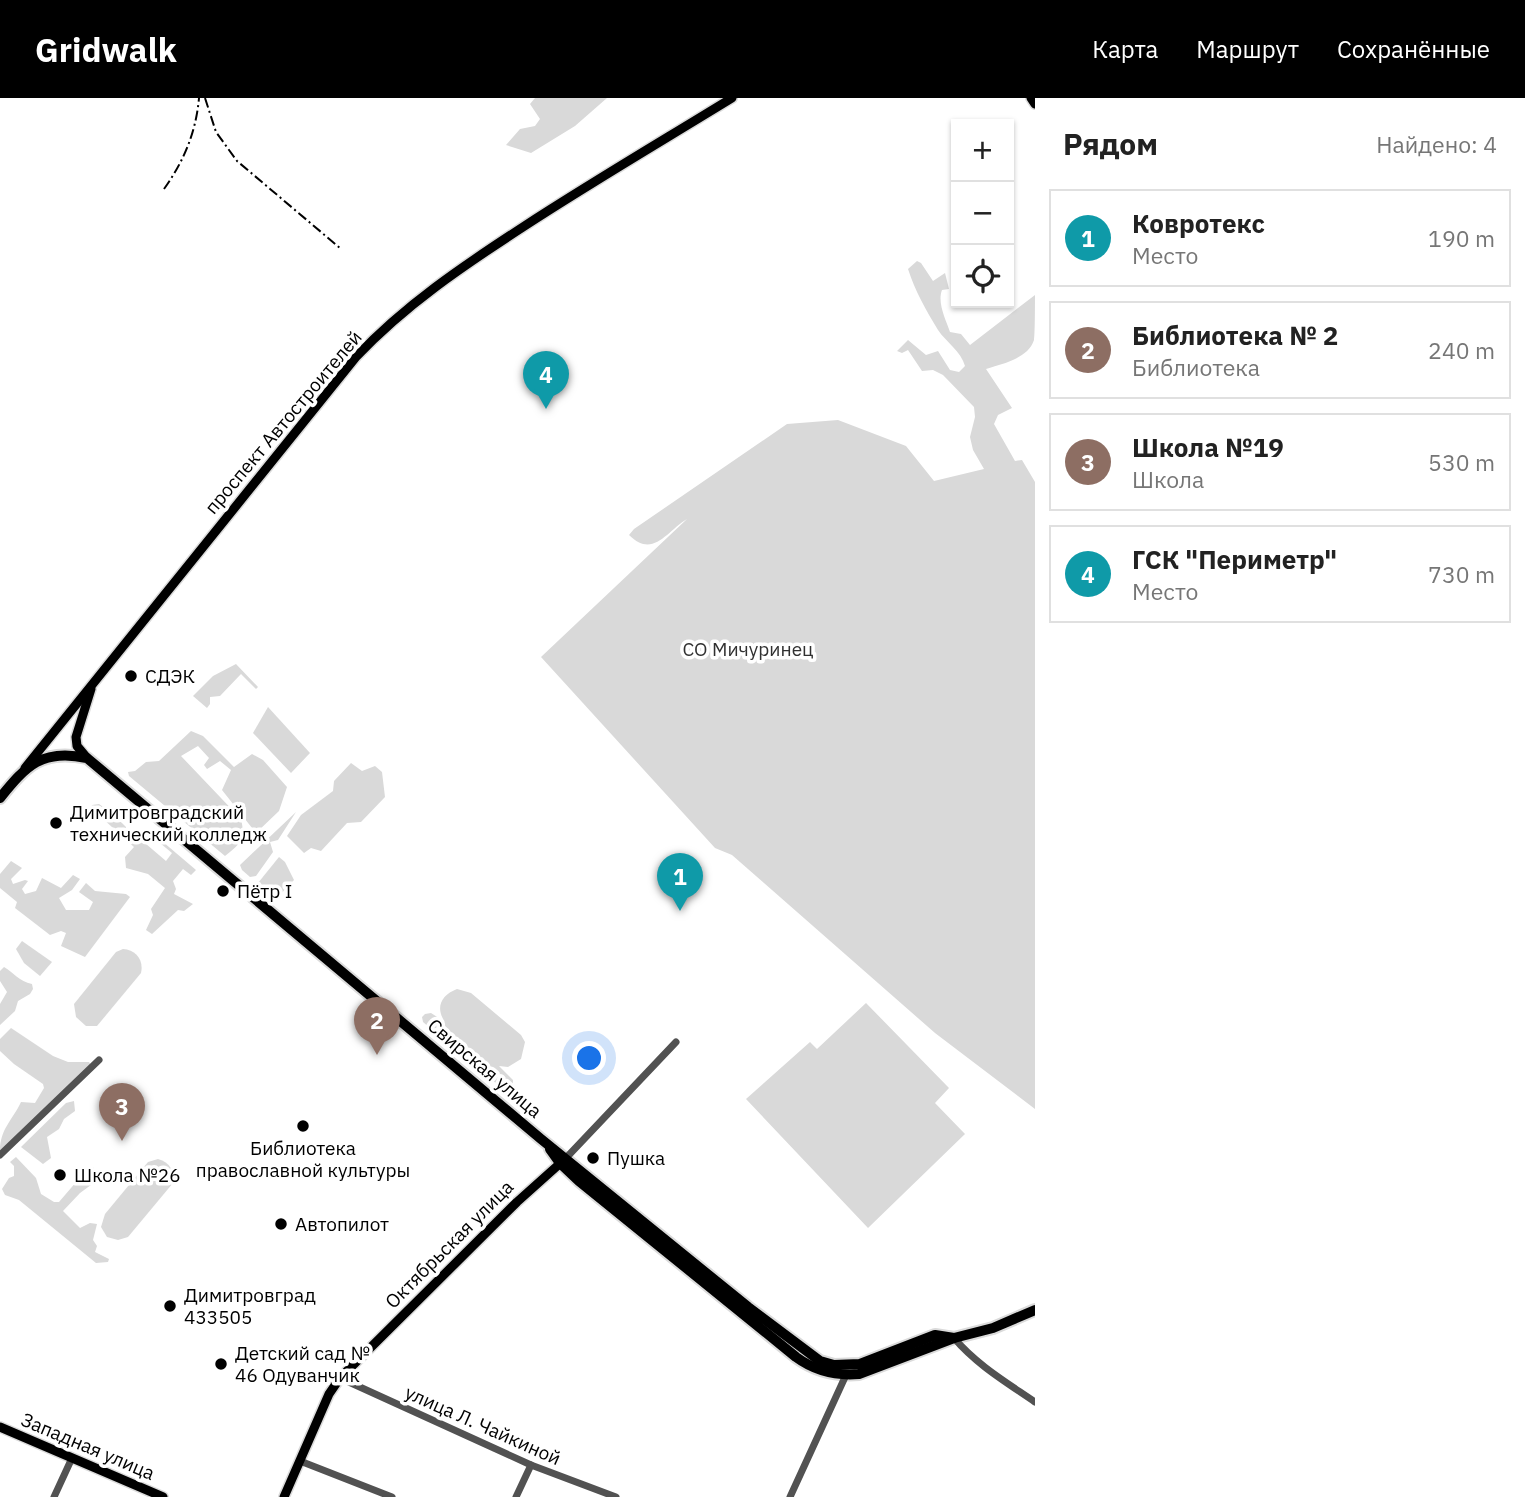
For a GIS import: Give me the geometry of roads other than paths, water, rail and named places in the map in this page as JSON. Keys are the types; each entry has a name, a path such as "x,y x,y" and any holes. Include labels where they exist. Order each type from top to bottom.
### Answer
{"highway":[{"path":"23,769 51,757 66,755 87,758"},
{"name":"Свирская улица","path":"87,758 541,1139 579,1181 806,1365 820,1371 846,1375 873,1370 954,1338 993,1328 1035,1310"},
{"name":"проспект Автостроителей","path":"0,798 23,769"},
{"name":"Свирская улица","path":"563,1161 820,1361 834,1365 860,1364 935,1335 954,1338"}],"main road":[{"name":"проспект Автостроителей","path":"23,769 356,357 388,325 430,290 486,251 732,98"},
{"path":"1031,98 1035,104"},
{"path":"87,758 77,746 76,737 93,682"},
{"name":"Октябрьская улица","path":"284,1497 329,1394 340,1378 517,1202 563,1161"},
{"name":"Западная улица","path":"0,1427 163,1497"}],"street":[{"name":"Октябрьская улица","path":"563,1161 676,1042"},
{"path":"0,1155 99,1060"},
{"path":"954,1338 987,1370 1035,1402"},
{"path":"790,1497 846,1375"},
{"name":"улица Л. Чайкиной","path":"340,1378 531,1465 615,1497"},
{"path":"54,1497 72,1458"},
{"path":"300,1461 391,1497"},
{"path":"516,1497 531,1465"}],"railway":[{"path":"164,189 188,146 199,98"},
{"path":"205,98 216,132 237,161 340,248"}],"place":[{"name":"ГСК \"Периметр\"","path":"546,409"},
{"name":"СДЭК","path":"131,676"},
{"name":"Димитровградский технический колледж","path":"56,823"},
{"name":"Пётр I","path":"223,891"},
{"name":"Ковротекс","path":"680,911"},
{"name":"Библиотека № 2","path":"377,1055"},
{"name":"Библиотека православной культуры","path":"303,1126"},
{"name":"Школа №19","path":"122,1141"},
{"name":"Пушка","path":"593,1158"},
{"name":"Школа №26","path":"60,1175"},
{"name":"Автопилот","path":"281,1224"},
{"name":"Димитровград 433505","path":"170,1306"},
{"name":"Детский сад № 46 Одуванчик","path":"221,1364"}],"park label":[{"name":"СО Мичуринец","path":"748,649"}]}
